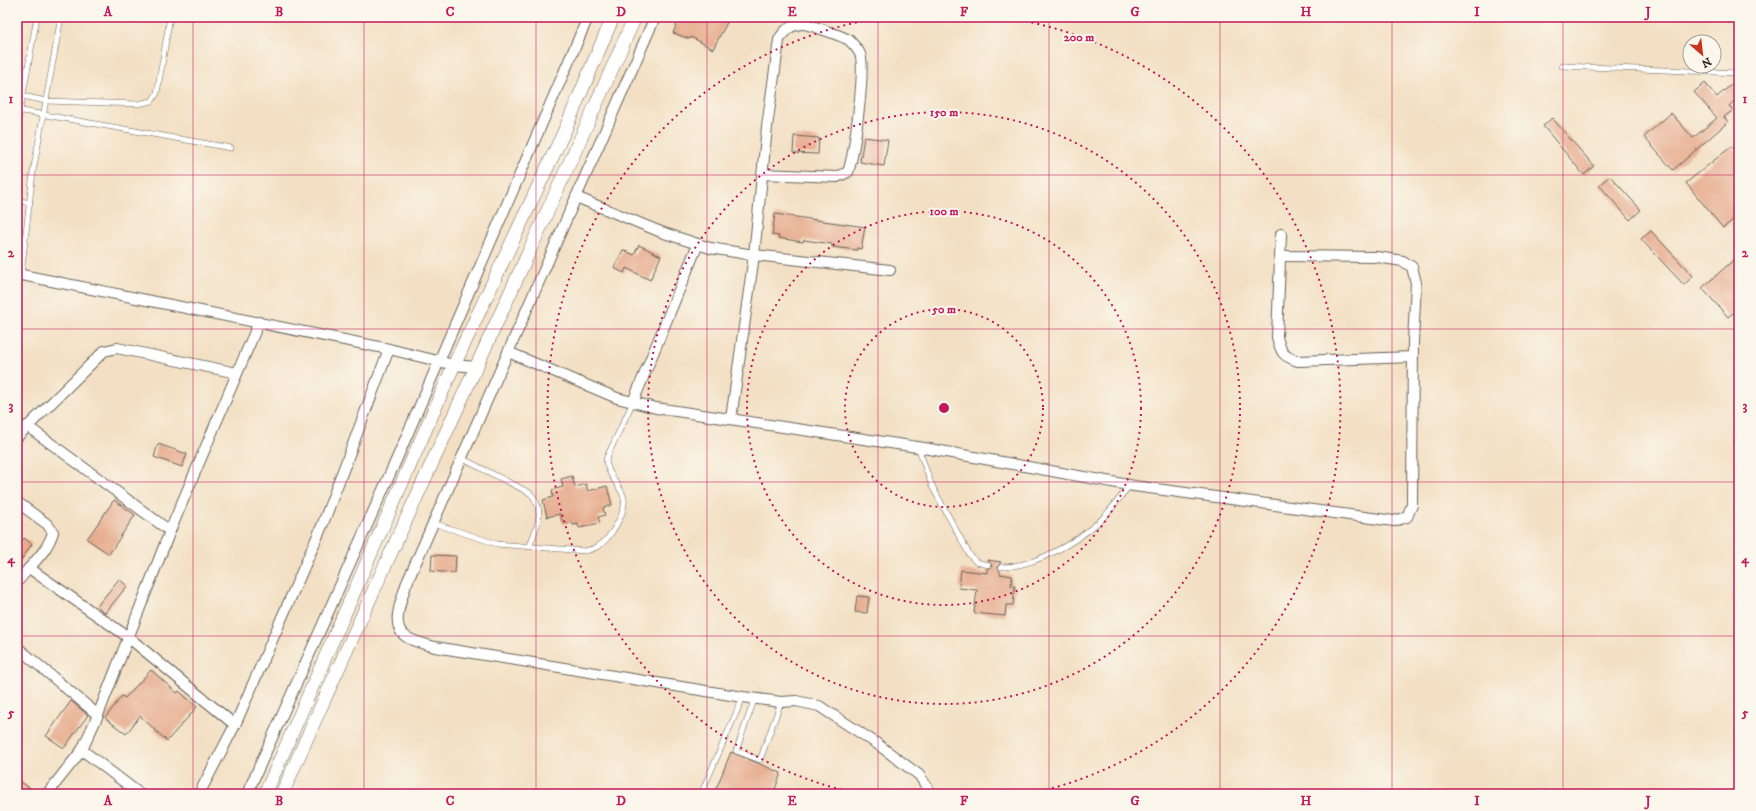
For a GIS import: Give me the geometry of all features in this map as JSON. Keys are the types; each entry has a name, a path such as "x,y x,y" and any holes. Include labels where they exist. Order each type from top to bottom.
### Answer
{"street":[{"path":"246,794 440,362 479,267 588,17"},
{"path":"265,794 454,365 564,132 613,17"},
{"path":"282,794 362,613 583,135 635,17"},
{"path":"655,17 406,585 398,615 399,628 404,636 416,642 435,647 743,697 755,697 781,702 796,701 819,706 876,743 919,775 927,787 929,794"},
{"path":"731,419 754,255 762,174 779,40 782,33 788,28 803,24 848,39 860,54 862,66 857,115 848,172 837,177 762,174"},
{"path":"576,197 661,232 710,248 754,255 890,270"},
{"path":"1281,234 1278,336 1281,351 1288,358 1298,361 1413,357"},
{"path":"633,402 698,244"},
{"path":"508,352 617,398 656,408 918,448 1130,485 1394,521 1407,517 1412,505 1413,357 1416,283 1412,267 1403,261 1377,257 1280,256"},
{"path":"19,274 389,349 454,365 476,367"},
{"path":"47,794 82,750 98,715 170,531 259,322"},
{"path":"17,437 104,351 117,348 238,373"},
{"path":"199,794 235,725 322,526 389,349"},
{"path":"27,426 170,531"},
{"path":"17,502 47,524 53,532 51,541 17,582"},
{"path":"29,568 128,637 235,725"},
{"path":"17,647 98,715"},
{"path":"82,750 140,794"}],"lane":[{"path":"17,127 37,17"},
{"path":"19,274 30,203 33,172 61,17"},
{"path":"23,96 46,101 138,104 152,101 157,93 170,17"},
{"path":"1562,66 1739,73"},
{"path":"19,111 231,148"},
{"path":"17,200 30,203"},
{"path":"433,523 497,544 585,551 597,547 607,539 619,520 625,502 623,495 608,468 606,459 633,402"},
{"path":"918,448 932,486 969,554 976,562 988,565"},
{"path":"461,458 530,492 535,498 539,509 538,525 529,547"},
{"path":"1001,567 1011,567 1031,562 1064,547 1102,518 1130,485"},
{"path":"701,794 743,697"},
{"path":"755,697 736,751 760,760 781,702"}],"building":[{"path":"680,17 730,17 713,49 691,37 690,39 673,33"},
{"path":"1705,83 1717,97 1732,84 1739,93 1739,97 1729,106 1733,110 1724,117 1728,122 1673,170 1644,137 1671,113 1693,138 1717,118 1694,92"},
{"path":"1552,118 1594,166 1584,175 1543,126"},
{"path":"794,136 819,138 818,154 793,153"},
{"path":"864,137 888,140 884,166 860,162"},
{"path":"1732,146 1739,154 1739,215 1723,228 1686,183"},
{"path":"1610,176 1641,210 1630,220 1599,185"},
{"path":"775,214 865,227 861,249 857,248 857,250 832,247 832,244 804,240 803,242 778,238 779,236 772,235"},
{"path":"1651,231 1693,276 1684,285 1641,239"},
{"path":"639,245 661,256 650,280 626,268 624,273 614,268 623,250 634,255"},
{"path":"1739,255 1739,320 1733,313 1728,317 1702,288"},
{"path":"158,444 187,454 182,467 154,457"},
{"path":"572,476 575,487 586,484 588,491 607,486 612,505 603,508 605,515 598,517 600,523 579,528 578,524 573,525 572,522 563,524 560,514 547,517 543,500 553,497 552,490 563,487 561,479"},
{"path":"114,500 135,515 109,554 87,539"},
{"path":"24,538 32,544 17,566 17,548"},
{"path":"432,555 456,556 455,573 431,571"},
{"path":"988,560 1001,562 997,567 1000,574 1012,576 1011,586 1015,586 1013,605 1006,605 1005,616 974,613 977,590 959,588 961,570 987,573 987,569 992,566"},
{"path":"119,579 127,586 105,613 97,606"},
{"path":"857,596 869,597 867,613 855,612"},
{"path":"151,670 177,693 179,691 197,707 167,741 140,716 126,734 105,718 122,696 125,698"},
{"path":"71,701 88,715 64,748 46,736"},
{"path":"731,752 781,773 773,794 714,794"},
{"path":"17,779 38,794 17,794"}]}
